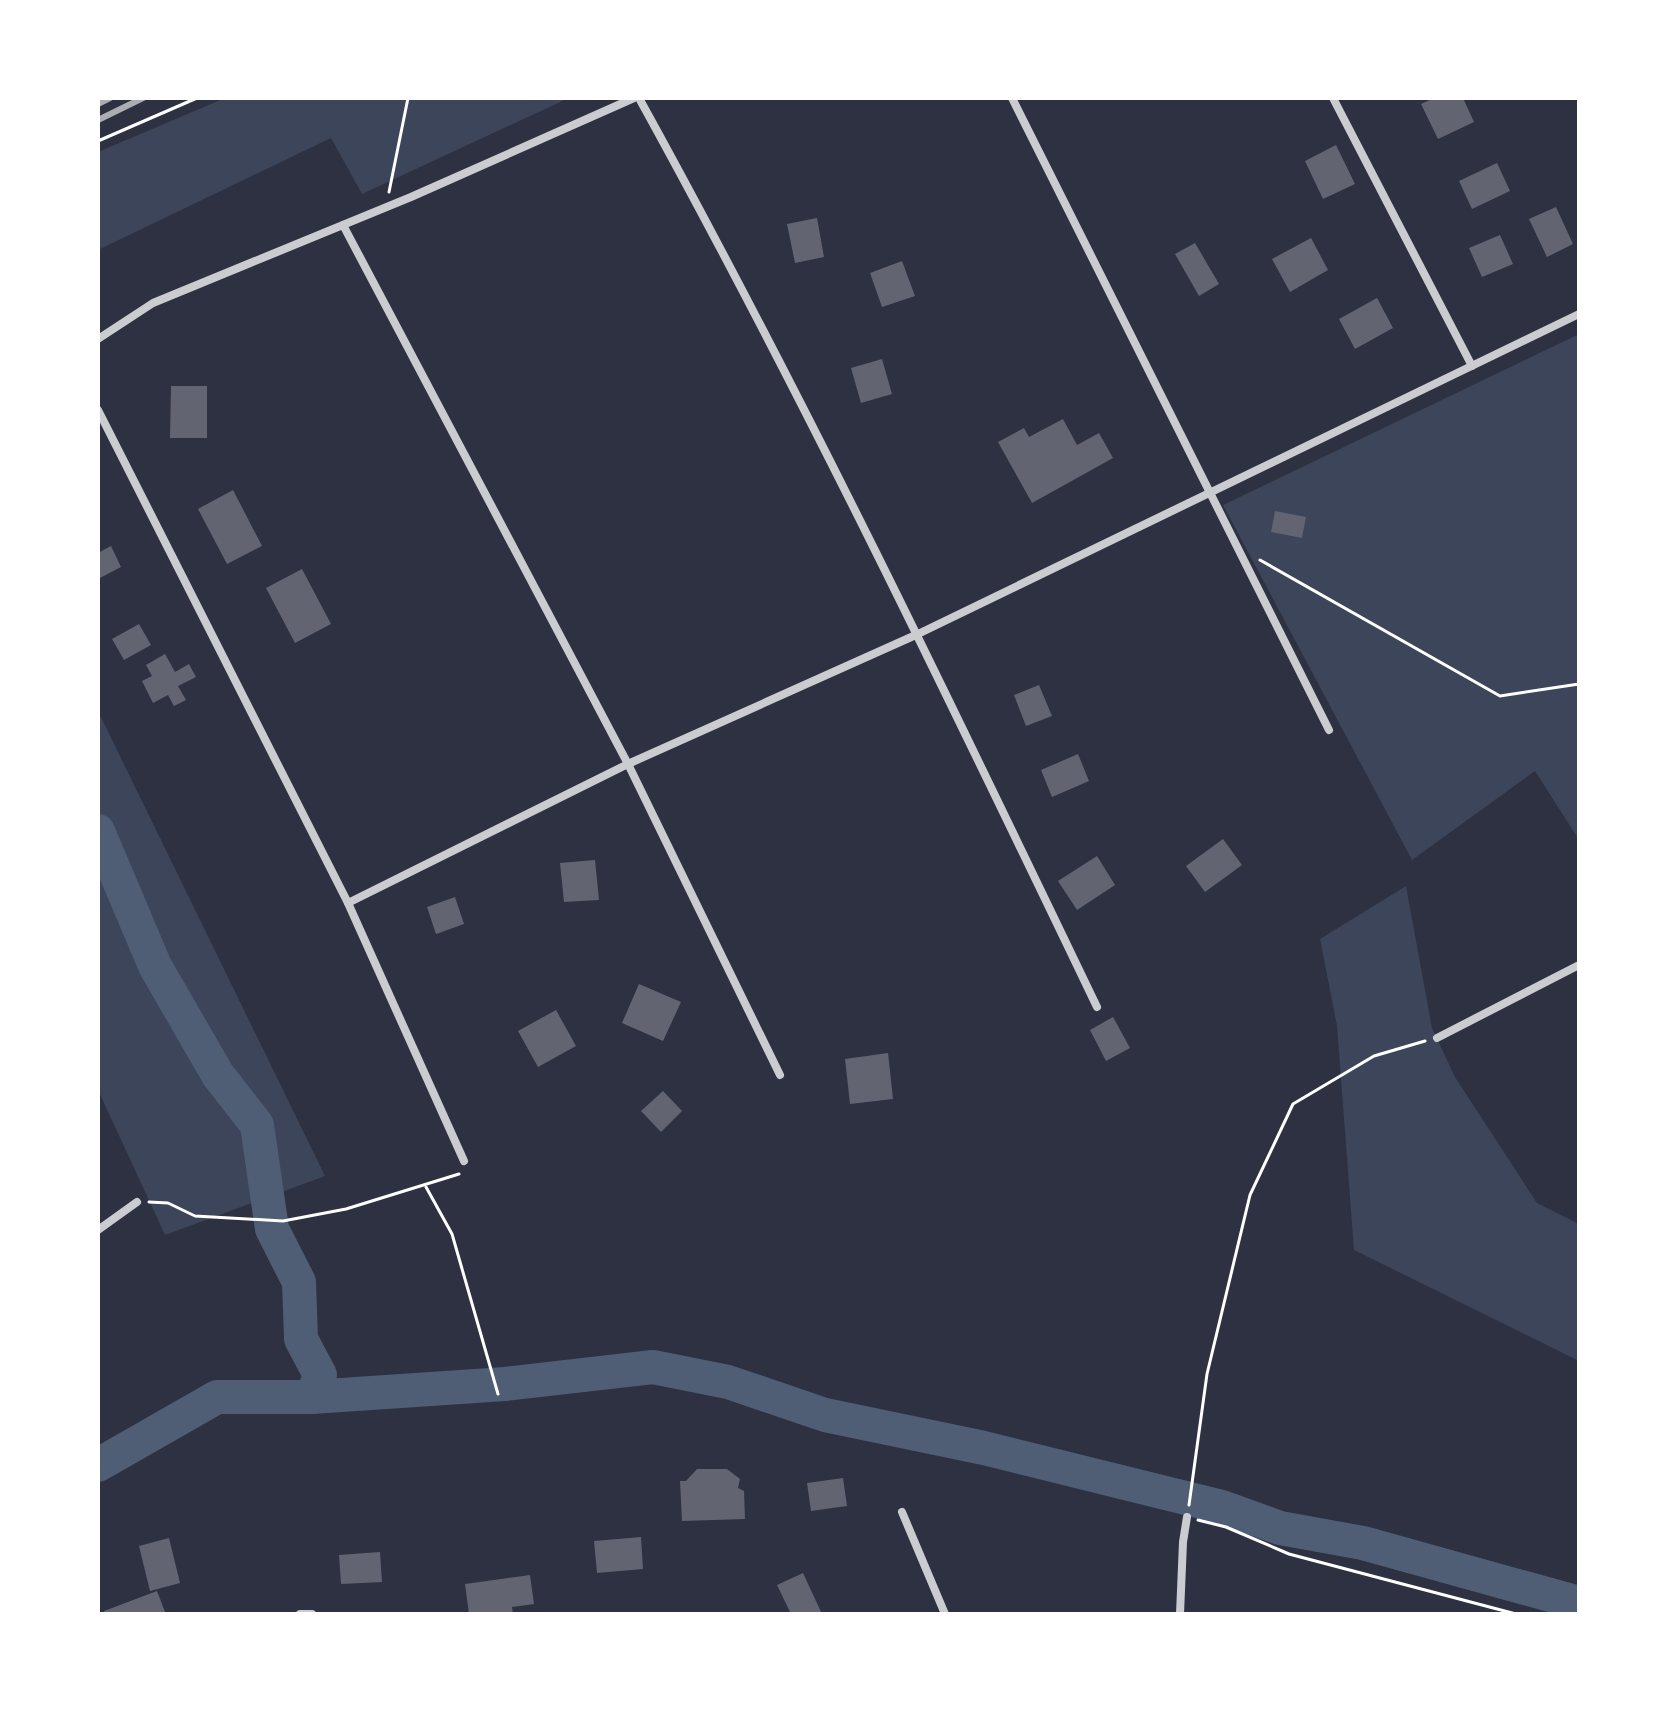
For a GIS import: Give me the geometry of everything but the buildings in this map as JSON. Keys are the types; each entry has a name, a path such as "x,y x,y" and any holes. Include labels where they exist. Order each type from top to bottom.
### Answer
{"street":[{"path":"98,339 153,303 386,207 636,98 728,260 918,634 1097,1007"},
{"path":"1012,98 1329,730"},
{"path":"1333,98 1472,366"},
{"path":"343,225 628,764 780,1075"},
{"path":"348,903 628,764 918,634 1579,314"},
{"path":"98,410 348,903 464,1161"},
{"path":"1437,1038 1579,965"},
{"path":"98,1230 137,1202"},
{"path":"902,1512 945,1614"},
{"path":"1180,1614 1187,1517"},
{"path":"300,1614 312,1614"}],"path":[{"path":"98,141 197,98"},
{"path":"386,207 408,98"},
{"path":"1260,560 1500,696 1579,684"},
{"path":"1437,1038 1374,1056 1293,1104 1250,1195 1207,1374 1187,1517 1226,1527 1289,1554 1516,1614"},
{"path":"137,1202 168,1203 195,1216 283,1221 346,1209 459,1175 464,1161"},
{"path":"425,1185 452,1234 498,1394"}],"shaded area":[{"path":"225,98 569,98 362,194 331,138 98,250 98,152"},
{"path":"1579,334 1579,840 1535,771 1412,860 1223,505"},
{"path":"98,711 325,1176 165,1235 98,1090"},
{"path":"1406,886 1432,1028 1455,1077 1537,1203 1579,1224 1579,1361 1354,1250 1337,1026 1320,939"}],"waterway":[{"path":"98,831 155,966 218,1075 257,1125 272,1229 299,1282 301,1339 320,1375 312,1397"},
{"path":"98,1465 217,1397 312,1397 505,1384 653,1367 728,1382 825,1415 984,1448 1222,1507 1280,1528 1363,1543 1579,1603"}],"railway":[{"path":"98,104 110,98"},
{"path":"98,120 143,98"}]}
